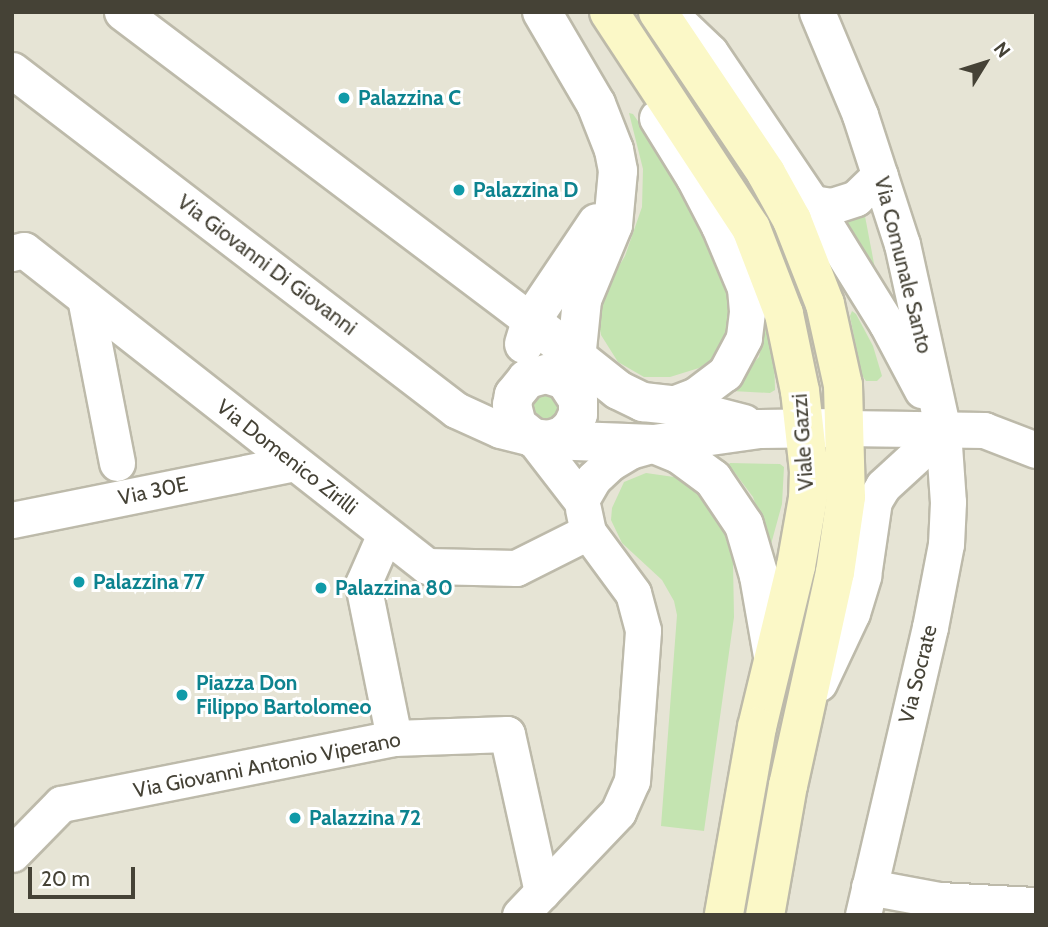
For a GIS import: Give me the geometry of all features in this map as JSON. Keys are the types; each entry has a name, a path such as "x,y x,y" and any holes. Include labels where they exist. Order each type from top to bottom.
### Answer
{"main road":[{"name":"Viale Gazzi","path":"608,12 751,228 784,314 804,428 808,498 796,566 755,741 724,915"},
{"name":"Viale Gazzi","path":"658,12 766,173 810,258 825,304 843,385 846,497 835,572 802,721 765,915"}],"street":[{"path":"122,12 531,321 564,413 585,516"},
{"path":"542,12 596,104 614,150 618,189 613,225 582,300 564,413"},
{"path":"602,12 646,100 701,190 745,288 747,324 735,360 716,382 696,396 657,403"},
{"path":"668,12 710,52 812,203 887,324 943,430"},
{"name":"Via Comunale Santo","path":"817,12 845,74 902,244 943,430"},
{"name":"Via Giovanni Di Giovanni","path":"12,70 456,410 500,430 564,413"},
{"path":"812,203 832,206 856,198 880,175"},
{"path":"519,387 526,359 524,337 531,321 618,189"},
{"name":"Via Domenico Zirilli","path":"12,253 24,250 426,566 516,568 585,516"},
{"path":"85,298 117,463"},
{"path":"531,903 618,813 632,781 643,630 633,593 585,516 564,413 556,375 546,374 527,379 514,395 513,416 517,425 564,413 600,397 657,403 760,429"},
{"path":"564,413 679,454 705,472 727,498 744,525 759,576 773,656"},
{"path":"585,516 593,480 610,463 630,451 653,444 760,429 984,430 1036,450"},
{"path":"802,721 852,613 863,576 874,501 883,486 943,430"},
{"name":"Via Socrate","path":"866,901 930,627 946,544 948,502 943,430"},
{"name":"Via 30E","path":"12,520 294,463"},
{"path":"385,534 363,584 394,738"},
{"name":"Via Giovanni Antonio Viperano","path":"12,854 61,804 394,738 507,734 531,903"},
{"path":"866,901 948,907 1036,905"}],"shaded area":[{"path":"12,12 1036,12 1036,915 12,915"}],"green space":[{"path":"629,113 633,114 683,186 723,260 735,319 718,355 699,368 670,377 644,377 618,362 601,335 598,320 605,289 625,256 642,207 643,169"},
{"path":"864,211 880,295 838,221"},
{"path":"852,311 873,346 882,376 877,381 866,381 861,374 850,316"},
{"path":"765,329 769,331 774,354 775,390 770,393 732,391 730,386 759,357"},
{"path":"552,390 563,416 538,426 527,401 531,395"},
{"path":"730,463 780,464 784,467 782,504 770,548 753,497 735,473 726,468"},
{"path":"646,473 681,478 703,495 723,529 733,562 734,617 704,831 661,826 677,615 674,601 662,580 622,543 611,520 612,508 624,482"}],"place":[{"name":"Palazzina C","path":"344,98"},
{"name":"Palazzina D","path":"459,190"},
{"name":"Palazzina 77","path":"79,582"},
{"name":"Palazzina 80","path":"321,588"},
{"name":"Piazza Don Filippo Bartolomeo","path":"182,695"},
{"name":"Palazzina 72","path":"295,818"}]}
